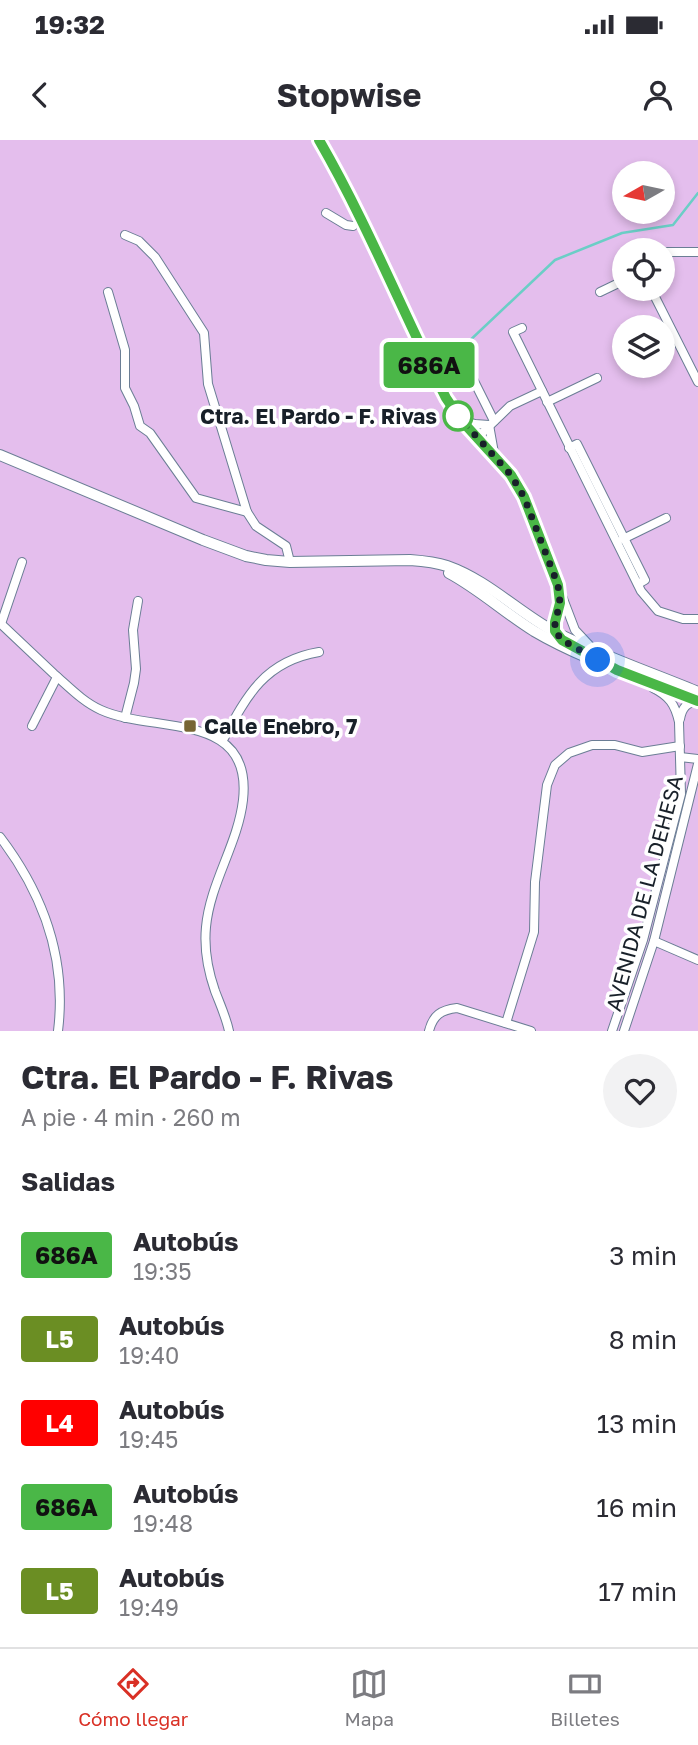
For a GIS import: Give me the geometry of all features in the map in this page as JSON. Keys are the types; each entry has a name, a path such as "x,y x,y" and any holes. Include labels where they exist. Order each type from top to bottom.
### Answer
{"main road":[{"path":"0,455 202,540 266,561 410,560 446,565 467,574 537,621 556,623 592,648 698,698"},
{"path":"410,560 442,570 462,580 535,631 572,651 698,698"}],"street":[{"path":"319,140 362,221 446,398 461,420 511,475 524,497 575,630"},
{"path":"326,212 346,225 353,226"},
{"path":"125,235 139,241 155,257 204,333 208,384 247,512 256,526 286,547 290,562"},
{"path":"675,252 698,252"},
{"path":"600,292 612,286"},
{"path":"108,292 125,349 125,388 140,426 150,433 196,498 247,512"},
{"path":"657,301 698,382"},
{"path":"522,328 513,332 569,448 621,540 641,591 659,611 684,619 697,616"},
{"path":"469,371 491,423 495,456"},
{"path":"547,402 597,378"},
{"path":"477,438 510,406 542,391"},
{"path":"461,420 475,424 491,423"},
{"path":"621,540 666,518"},
{"path":"22,562 0,623 57,677 78,696 100,710 125,718 190,729 223,740 241,765 243,799 236,832 209,907 206,929 206,948 214,986 229,1031"},
{"path":"556,623 560,603 558,585"},
{"path":"125,718 136,669 133,630 138,601"},
{"path":"556,623 562,619 567,621 592,648"},
{"name":"AVENIDA DE LA DEHESA","path":"556,623 562,640 664,694 671,702 679,722 681,793 643,940 612,1031"},
{"path":"223,740 258,684 269,673 286,661 319,652"},
{"path":"32,726 57,677"},
{"path":"679,722 681,710 698,698"},
{"path":"506,1023 534,932 535,882 547,785 555,765 569,753 592,745 615,745 642,752 680,746"},
{"name":"AVENIDA DE LA DEHESA","path":"624,1031 654,941 698,761 680,757"},
{"path":"0,837 22,866 41,904 54,944 60,979 58,1031"},
{"path":"654,941 698,960"},
{"path":"429,1031 432,1020 438,1013 457,1008 531,1031"}],"shaded area":[{"path":"0,140 698,140 698,1031 0,1031"}],"waterway":[{"path":"446,363 555,260 622,233 673,225 698,193"}],"bus line":[{"name":"686A","path":"319,140 352,202 446,398 461,420 511,475 524,497 558,585 560,603 555,631 562,640 617,670 698,701"}],"place":[{"name":"Ctra. El Pardo - F. Rivas","path":"458,416"},
{"name":"Calle Enebro, 7","path":"190,726"}],"route":[{"path":"458,416 511,475 524,497 558,585 560,603 555,631 562,640 598,660"}]}
